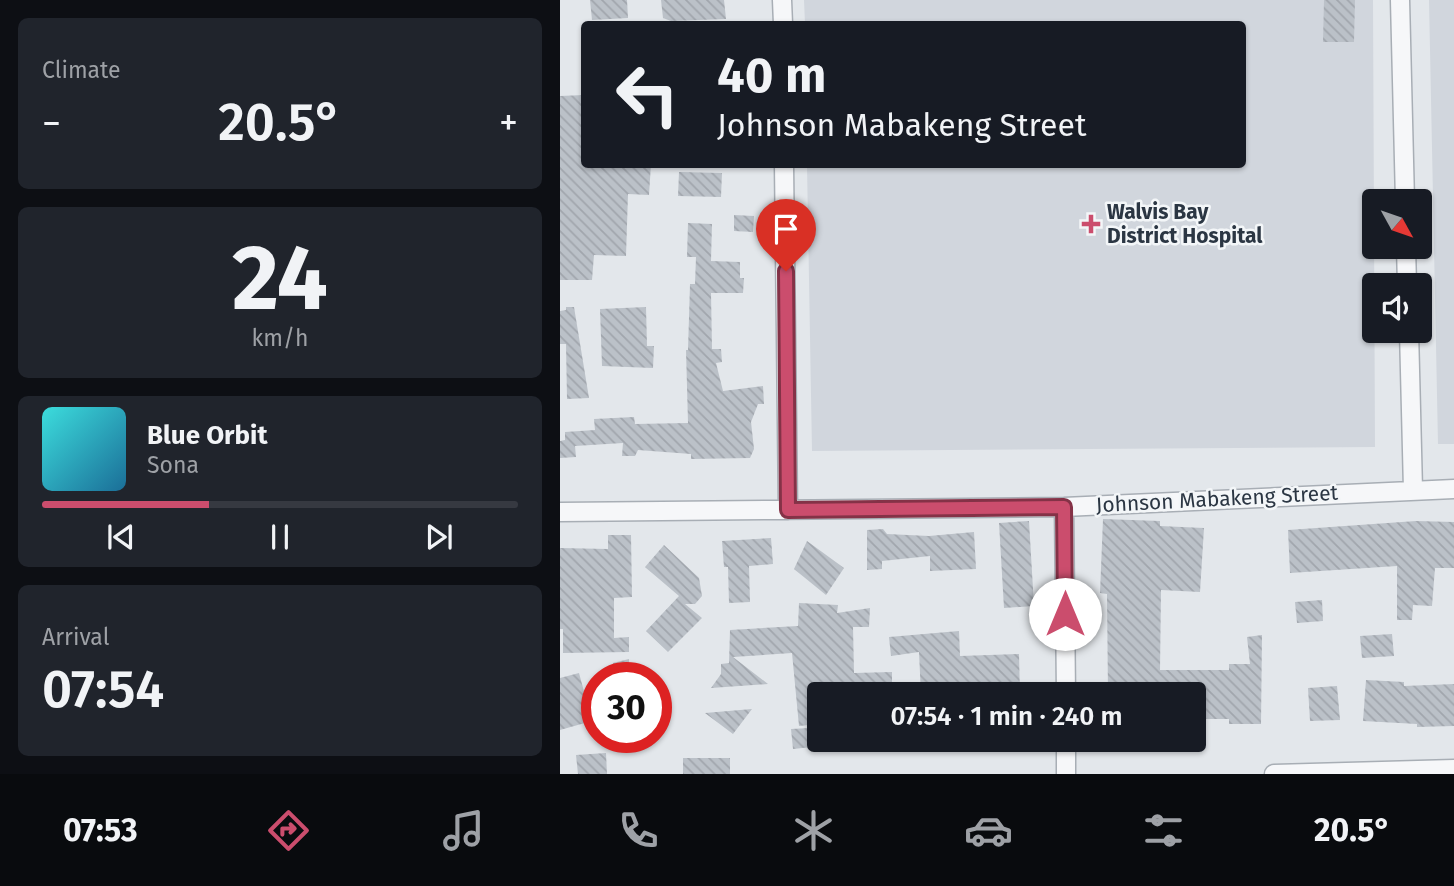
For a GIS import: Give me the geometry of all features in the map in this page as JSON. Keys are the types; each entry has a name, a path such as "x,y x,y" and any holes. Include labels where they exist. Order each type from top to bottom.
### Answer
{"street":[{"path":"782,0 783,21"},
{"path":"1400,0 1405,189"},
{"path":"784,168 788,510"},
{"path":"1409,343 1413,490"},
{"name":"Johnson Mabakeng Street","path":"560,512 1064,507 1454,489"},
{"path":"1064,507 1066,682"},
{"path":"1066,752 1066,774"},
{"path":"1274,774 1454,769"}],"shaded area":[{"name":"Walvis Bay District Hospital","path":"804,0 1373,0 1374,189 1362,189 1362,259 1374,259 1374,273 1362,273 1362,343 1375,343 1375,447 812,451 807,168 1246,168 1246,21 805,21"},
{"path":"1429,0 1454,0 1454,444 1438,444"}],"building":[{"path":"590,0 627,0 628,18 592,20"},
{"path":"661,0 724,0 726,19 671,21 663,18"},
{"path":"1324,0 1355,0 1354,42 1323,42"},
{"path":"581,95 581,168 651,168 649,195 628,194 626,256 594,255 592,280 560,280 560,96"},
{"path":"679,172 722,173 721,197 678,196"},
{"path":"734,215 754,216 753,232 734,231"},
{"path":"688,223 712,224 711,261 740,262 740,278 744,278 743,293 711,293 712,349 721,349 722,362 716,363 723,391 763,386 764,404 758,404 751,422 754,449 750,458 691,459 691,454 638,450 635,456 622,456 623,443 575,446 576,457 560,458 560,441 565,440 565,432 595,430 594,419 634,417 635,424 688,423 686,350 690,284 695,284 696,257 687,257"},
{"path":"566,307 574,307 589,398 567,399 566,344 560,344 560,311 566,310"},
{"path":"646,307 647,346 654,346 653,368 602,366 600,309"},
{"path":"1103,519 1160,521 1160,526 1204,528 1200,592 1161,590 1160,670 1229,670 1229,664 1250,664 1247,637 1262,635 1261,724 1229,724 1229,719 1206,719 1206,682 1108,682 1107,594 1100,593"},
{"path":"1029,521 1034,606 1004,608 999,523"},
{"path":"1416,521 1454,522 1454,568 1435,568 1432,606 1413,605 1412,620 1397,620 1397,566 1290,573 1288,530"},
{"path":"883,529 887,534 929,536 974,532 976,569 930,571 930,556 882,561 882,569 867,570 867,530"},
{"path":"608,535 631,535 632,597 614,598 614,638 629,637 629,652 563,653 563,629 560,629 560,548 608,549"},
{"path":"771,538 773,564 749,566 750,602 729,603 728,567 724,567 722,541"},
{"path":"807,541 844,568 826,595 794,569"},
{"path":"664,545 699,578 702,596 695,604 685,604 702,618 668,652 646,631 679,596 645,567"},
{"path":"1322,600 1323,621 1297,623 1295,602"},
{"path":"799,603 838,605 837,613 870,608 869,627 853,627 854,673 892,672 892,682 807,682 807,725 799,726 792,653 733,657 768,684 711,688 721,674 721,664 729,663 730,630 798,626"},
{"path":"959,631 960,656 1019,654 1020,682 920,682 919,652 891,656 889,637"},
{"path":"1392,634 1394,656 1362,658 1360,636"},
{"path":"579,673 581,724 560,730 560,678"},
{"path":"1366,680 1404,682 1404,686 1454,684 1454,726 1417,727 1417,724 1363,721"},
{"path":"1337,686 1340,720 1310,721 1308,688"},
{"path":"752,709 733,734 705,713"},
{"path":"807,728 807,748 793,749 791,729"},
{"path":"606,753 607,774 578,774 576,755"},
{"path":"683,758 730,758 730,774 683,774"}],"place":[{"name":"Walvis Bay District Hospital","path":"1091,224"}],"route":[{"path":"786,271 788,510 1064,507 1065,614"}]}
